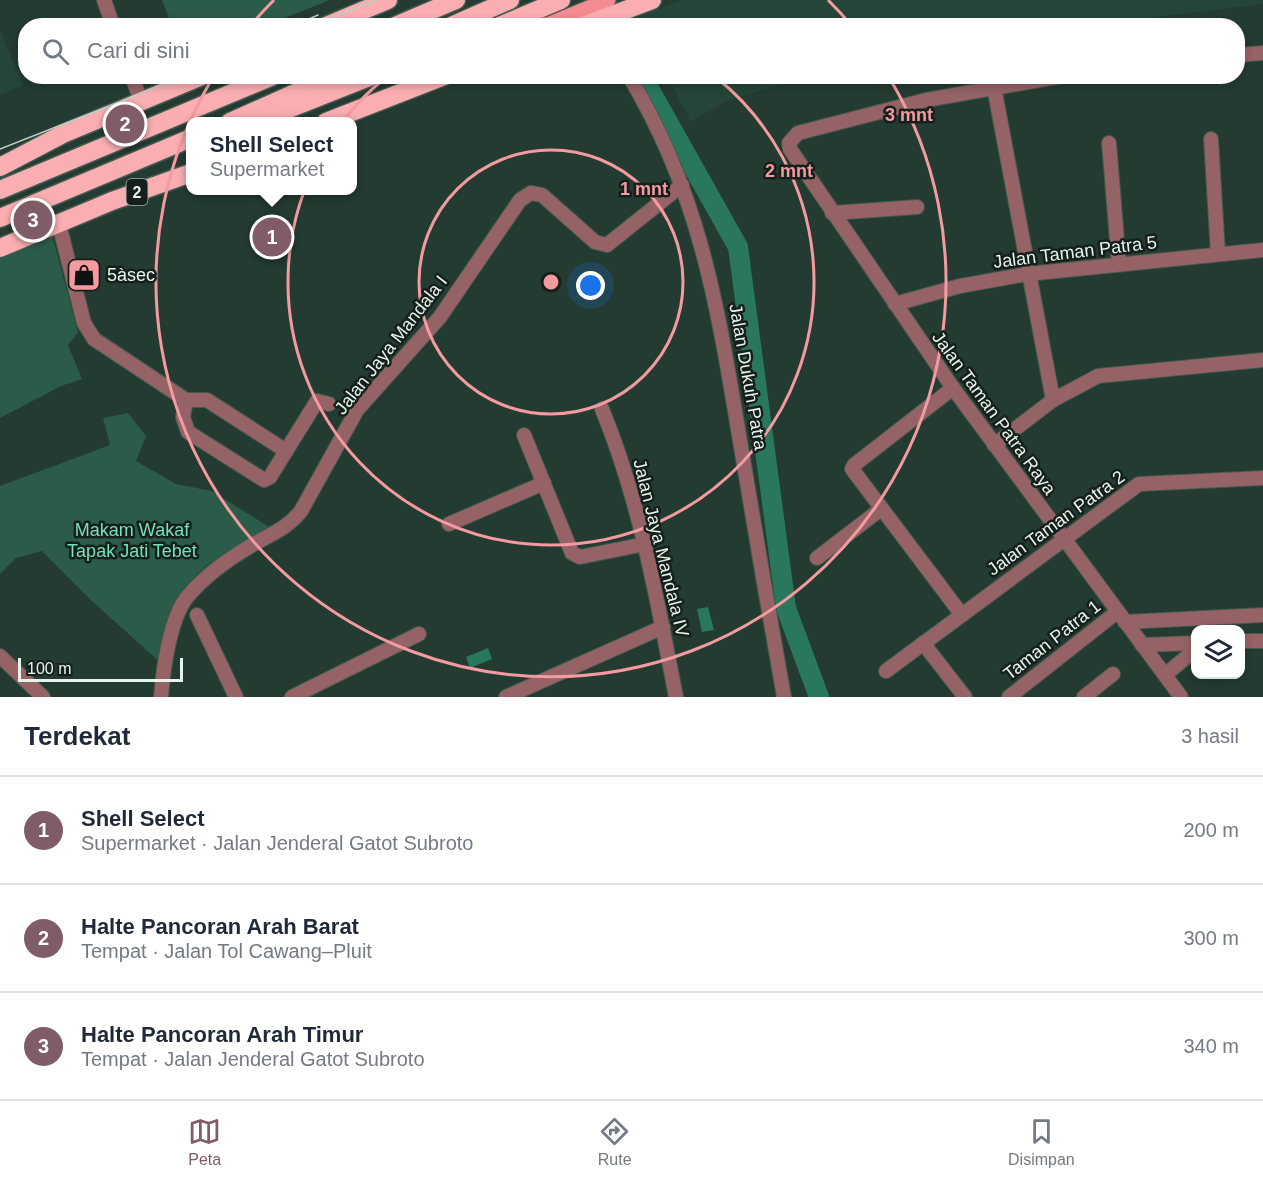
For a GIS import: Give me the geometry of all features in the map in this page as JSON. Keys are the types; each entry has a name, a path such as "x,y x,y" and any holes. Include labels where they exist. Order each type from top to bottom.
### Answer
{"highway":[{"path":"345,18 388,0"},
{"path":"414,18 456,0"},
{"path":"469,18 510,0"},
{"path":"518,18 554,3 573,0"},
{"path":"607,18 652,0"},
{"path":"0,167 63,134 183,84"},
{"path":"0,190 254,84"},
{"path":"241,117 315,84"},
{"path":"269,117 352,84"},
{"path":"339,117 423,84"},
{"path":"0,218 186,140"},
{"path":"116,171 186,147"},
{"name":"2","path":"0,248 186,175"}],"main road":[{"path":"564,18 608,0"}],"street":[{"path":"104,0 110,18"},
{"path":"1245,54 1263,53"},
{"path":"135,84 141,102"},
{"name":"Jalan Dukuh Patra","path":"633,84 658,128 682,185 695,221 716,298 784,697"},
{"path":"1013,84 994,87 1027,274 1053,400"},
{"name":"Jalan Taman Patra Raya","path":"994,87 926,100 798,133 789,143 790,149 953,388 1181,697"},
{"path":"1211,139 1218,254"},
{"path":"1109,143 1119,264"},
{"name":"Jalan Jaya Mandala I","path":"161,697 173,629 188,596 227,562 292,523 301,511 357,410 440,317 520,200 531,193 542,195 595,243 607,245 682,185"},
{"path":"832,213 917,207"},
{"path":"59,224 84,323 94,339 186,400 207,400 286,451"},
{"name":"Jalan Taman Patra 5","path":"894,304 960,286 1027,274 1263,250"},
{"path":"994,445 1053,400 1098,376 1263,360"},
{"path":"953,388 852,467 962,615"},
{"path":"186,400 183,417 188,432 264,480 270,477 317,401 329,404"},
{"name":"Jalan Jaya Mandala IV","path":"602,409 618,447 645,543 676,697"},
{"path":"524,435 572,553 580,557 645,543"},
{"name":"Jalan Taman Patra 2","path":"886,671 1139,484 1263,478"},
{"path":"449,524 544,483"},
{"path":"817,558 881,509"},
{"path":"197,615 236,697"},
{"path":"1121,617 1263,615"},
{"name":"Taman Patra 1","path":"1009,697 1121,617"},
{"path":"506,697 663,627"},
{"path":"292,697 419,634"},
{"path":"1245,641 1263,640"},
{"path":"923,643 965,697"},
{"path":"1142,645 1191,643"},
{"path":"1165,675 1191,653"},
{"path":"0,656 43,697"},
{"path":"1084,697 1113,674"}],"shaded area":[{"path":"681,0 1263,0 1263,4 1150,18 635,18 632,12 659,9"},
{"path":"0,30 18,73 18,84 23,85 0,95"},
{"path":"671,84 783,84 726,101 691,122"},
{"path":"708,607 714,630 702,632 697,609"},
{"path":"488,648 492,659 470,668 466,657"}],"green space":[{"path":"162,0 330,0 285,18 169,18"},
{"path":"51,231 78,332 68,345 82,379 61,386 0,418 0,253"},
{"name":"Makam Wakaf Tapak Jati Tebet","path":"128,413 146,436 136,461 176,484 212,491 274,530 214,560 194,578 177,605 161,663 93,602 42,551 16,558 0,574 0,486 110,445 103,418"}],"waterway":[{"path":"646,84 738,247 786,608 819,697"}],"tram line":[{"path":"332,18 376,0"},
{"path":"311,18 318,15"},
{"path":"0,149 165,84"}],"place":[{"name":"Halte Pancoran Arah Barat","path":"125,124"},
{"name":"Halte Pancoran Arah Timur","path":"33,220"},
{"name":"Shell Select","path":"272,237"},
{"name":"5àsec","path":"84,275"}]}
